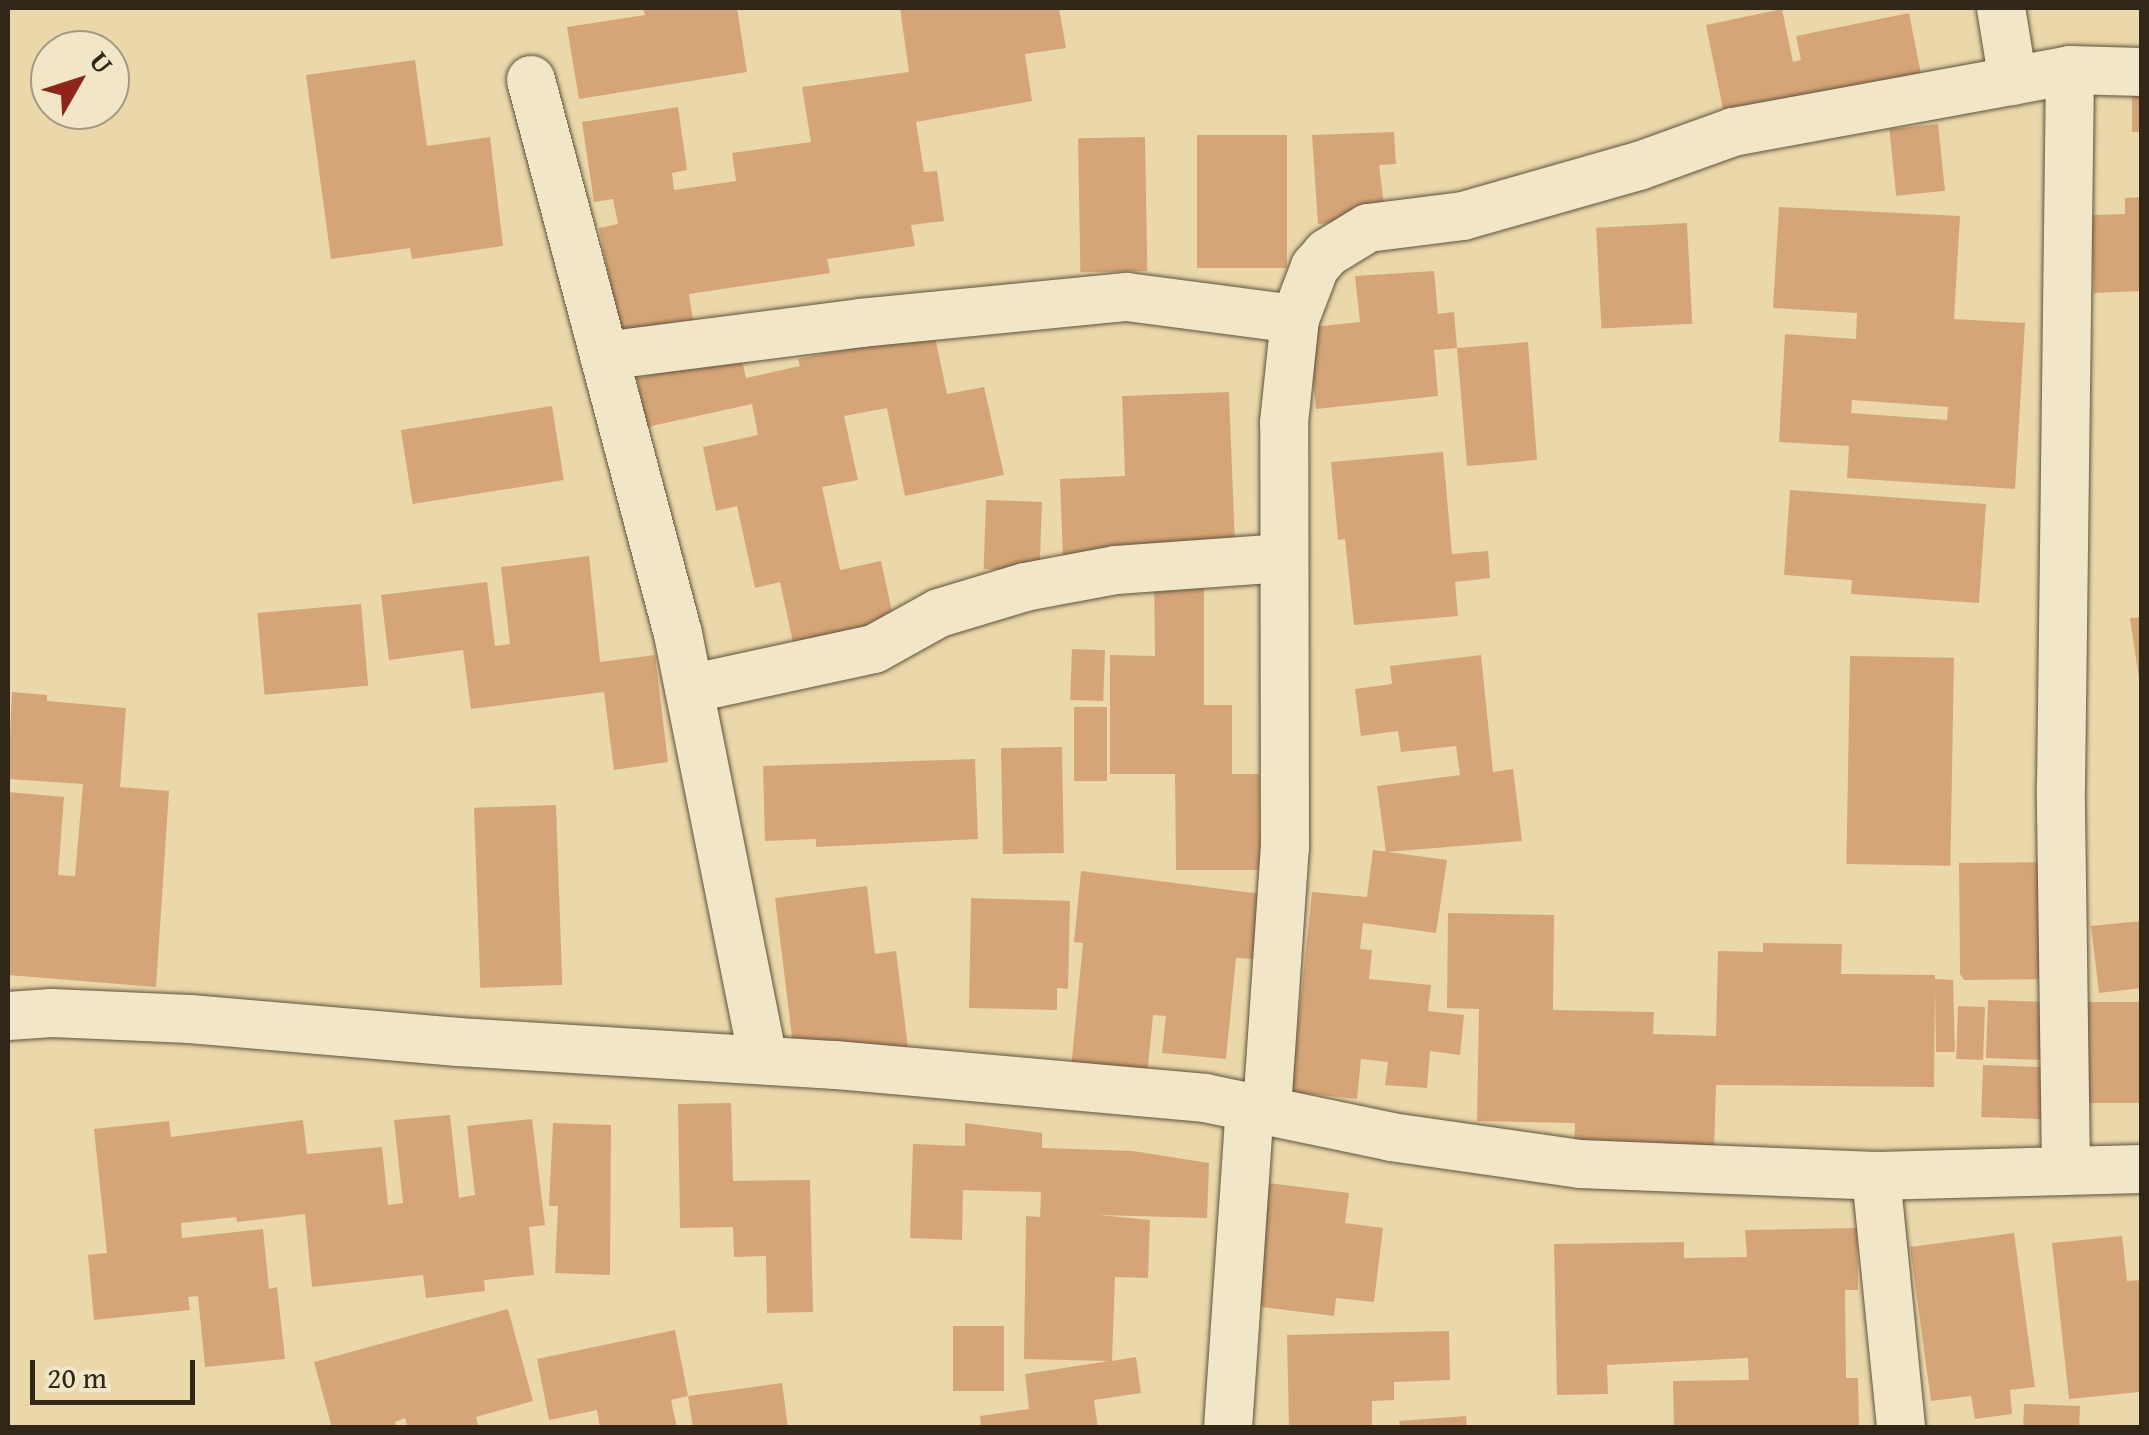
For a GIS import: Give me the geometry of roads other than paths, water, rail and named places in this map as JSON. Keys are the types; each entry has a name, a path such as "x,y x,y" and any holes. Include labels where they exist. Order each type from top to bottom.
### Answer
{"street":[{"path":"2001,8 2013,81"},
{"path":"2066,1168 2061,788 2070,70"},
{"path":"1228,1428 1285,848 1284,422 1295,319 1315,267 1335,247 1368,228 1463,216 1639,166 1733,132 2070,70 2142,72"},
{"path":"531,80 690,689 763,1060"},
{"path":"604,356 1097,298 1181,300 1295,319"},
{"path":"690,689 874,649 939,613 1025,587 1116,570 1284,558"},
{"path":"8,1016 52,1013 190,1019 458,1042 763,1060 1204,1098 1391,1137 1580,1164 1876,1176 2142,1168"},
{"path":"1876,1176 1902,1428"}]}
